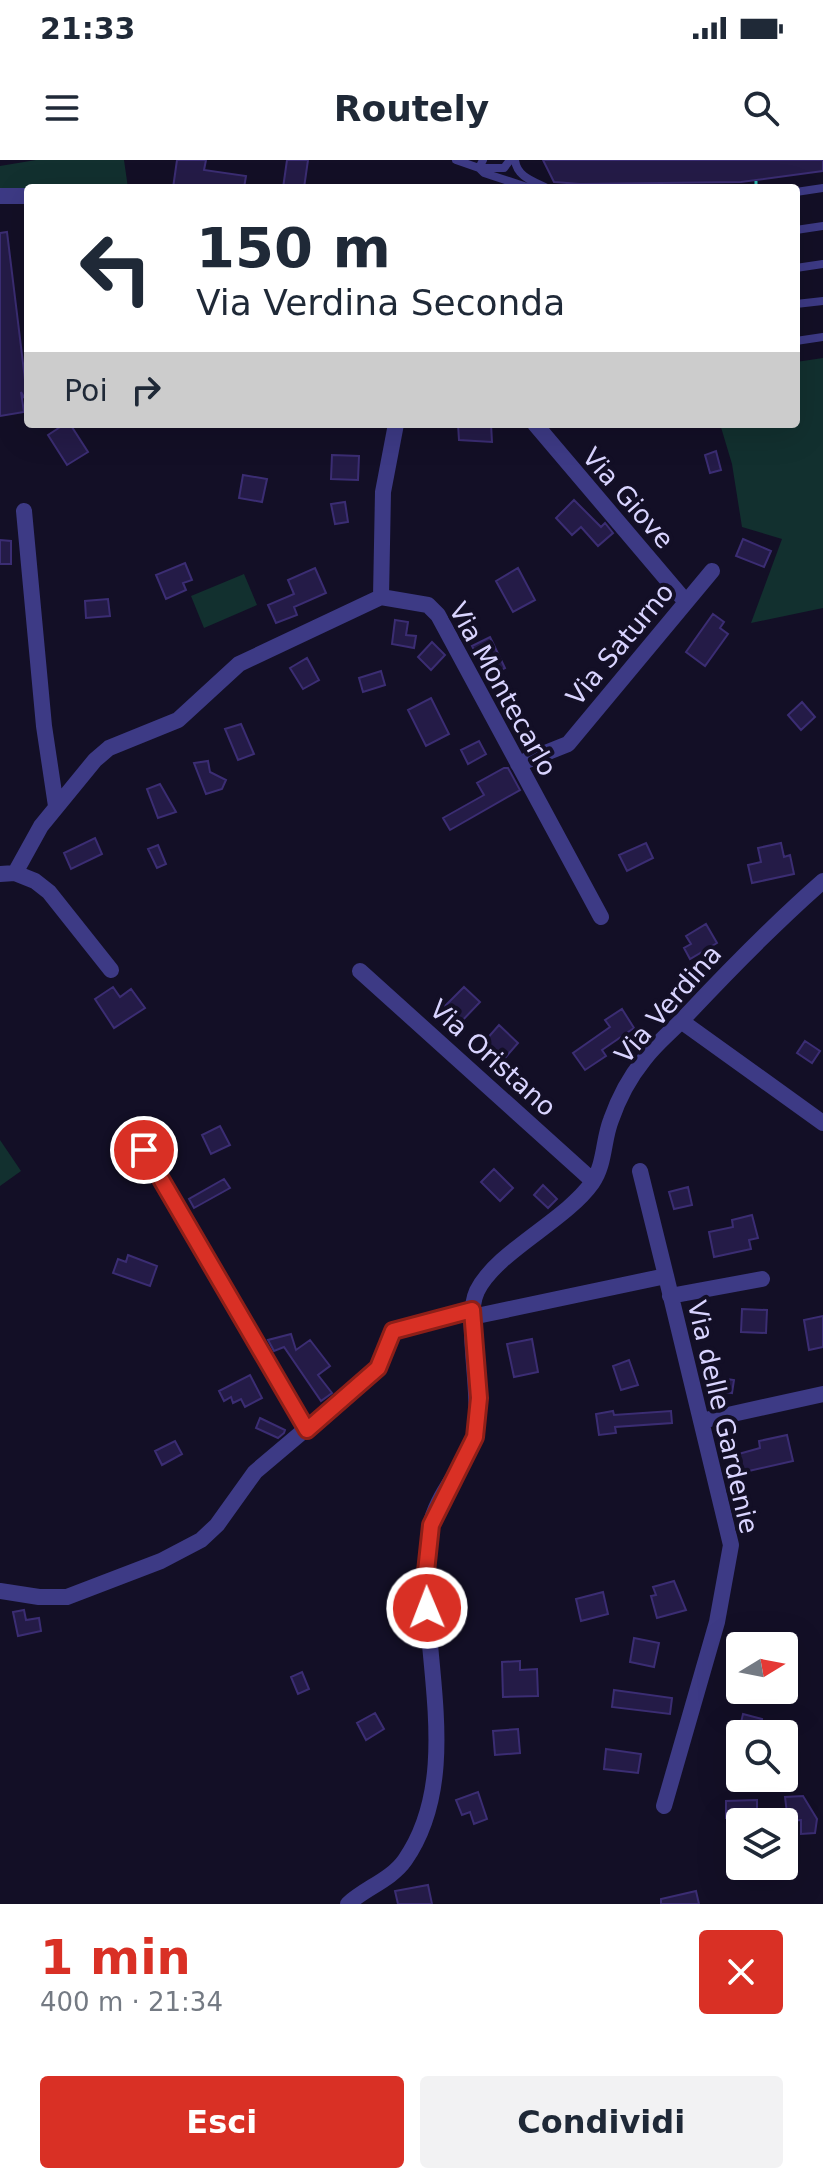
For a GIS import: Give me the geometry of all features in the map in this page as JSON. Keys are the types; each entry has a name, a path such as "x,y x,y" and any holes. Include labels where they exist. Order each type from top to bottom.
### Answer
{"street":[{"path":"0,196 24,196"},
{"path":"111,970 49,892 35,881 7,873 56,806 109,748 178,720 239,664 381,597 383,492 395,428"},
{"name":"Via Giove","path":"538,428 686,602"},
{"path":"24,511 44,726 56,806"},
{"name":"Via Saturno","path":"518,764 568,744 712,571"},
{"name":"Via Montecarlo","path":"381,597 428,605 438,615 601,917"},
{"name":"Via Verdina","path":"472,1314 484,1280 574,1204 593,1181 611,1119 643,1061 743,955 823,881"},
{"name":"Via Oristano","path":"360,971 593,1181"},
{"path":"681,1021 823,1123"},
{"path":"0,1591 39,1597 67,1597 161,1561 201,1540 224,1516 255,1472 307,1430 144,1150"},
{"path":"640,1171 666,1276"},
{"name":"Via delle Gardenie","path":"307,1430 378,1368 393,1331 666,1276 731,1545 717,1622 664,1806"},
{"path":"670,1296 762,1279"},
{"path":"348,1904 395,1872 405,1859 431,1807 436,1768 425,1581 431,1525 475,1437 479,1398 472,1314"},
{"path":"701,1421 823,1394"}],"lane":[{"path":"456,160 504,168 513,160 523,176 539,184"},
{"path":"481,164 522,184"},
{"path":"800,191 823,188"},
{"path":"800,229 823,226"},
{"path":"800,267 823,264"},
{"path":"800,304 823,301"},
{"path":"800,340 823,337"}],"green space":[{"path":"36,160 124,160 127,184 24,184 24,189 0,189 0,166"},
{"path":"823,358 823,608 751,623 782,539 742,527 732,464 721,428 800,428 800,361"},
{"path":"244,574 257,605 204,628 191,596"},
{"path":"0,1140 21,1171 0,1186"}],"building":[{"path":"177,160 206,160 204,170 246,176 245,184 174,184"},
{"path":"287,160 308,160 305,184 284,184"},
{"path":"543,160 823,160 823,171 741,182 580,184 554,182"},
{"path":"7,232 24,371 24,397 21,392 24,412 0,416 0,233"},
{"path":"59,428 73,428 88,452 67,465 48,435"},
{"path":"458,428 491,428 492,442 459,440"},
{"path":"716,451 721,470 710,473 705,455"},
{"path":"332,455 359,456 358,480 331,479"},
{"path":"243,475 267,479 262,502 239,498"},
{"path":"574,500 601,527 605,523 613,533 598,546 581,527 572,535 556,518"},
{"path":"345,502 348,522 335,524 331,504"},
{"path":"743,539 771,551 764,567 736,556"},
{"path":"0,540 11,541 11,564 0,564"},
{"path":"185,563 192,580 183,583 186,590 166,599 156,575"},
{"path":"315,568 326,593 294,607 297,615 276,623 268,605 294,594 288,580"},
{"path":"518,568 535,600 513,612 496,581"},
{"path":"108,599 110,616 86,618 85,601"},
{"path":"713,614 724,622 720,628 728,634 705,666 686,652"},
{"path":"395,620 408,622 406,635 416,636 414,648 392,644"},
{"path":"490,637 505,668 488,677 472,646"},
{"path":"432,642 445,655 431,670 418,657"},
{"path":"307,658 319,680 303,689 290,668"},
{"path":"381,671 385,685 363,692 359,678"},
{"path":"431,698 449,734 426,746 408,710"},
{"path":"802,702 815,717 801,730 788,715"},
{"path":"241,724 254,754 238,760 225,729"},
{"path":"479,741 486,754 468,764 461,750"},
{"path":"208,761 210,772 226,780 222,789 206,794 194,763"},
{"path":"508,768 520,790 450,830 443,818 484,795 477,783"},
{"path":"160,784 176,812 158,818 147,789"},
{"path":"95,838 102,854 71,869 64,853"},
{"path":"646,843 653,858 627,871 619,855"},
{"path":"781,843 784,857 790,855 794,874 752,883 748,865 761,862 758,848"},
{"path":"158,845 166,864 157,868 148,849"},
{"path":"706,924 717,943 690,959 684,948 691,944 686,936"},
{"path":"113,987 120,997 131,989 145,1008 114,1028 95,999"},
{"path":"464,987 480,1002 459,1024 443,1008"},
{"path":"622,1009 634,1028 602,1050 606,1056 585,1070 573,1053 610,1027 605,1020"},
{"path":"499,1025 518,1043 505,1058 485,1041"},
{"path":"805,1041 820,1051 812,1063 797,1053"},
{"path":"220,1126 230,1145 211,1154 202,1135"},
{"path":"494,1169 513,1188 500,1201 481,1182"},
{"path":"224,1179 230,1188 194,1208 189,1199"},
{"path":"543,1185 557,1199 548,1208 534,1195"},
{"path":"688,1187 692,1205 674,1209 669,1192"},
{"path":"752,1215 758,1238 749,1240 751,1249 714,1257 709,1232 733,1227 732,1220"},
{"path":"128,1255 157,1266 150,1286 113,1273 118,1259 126,1262"},
{"path":"742,1309 767,1310 766,1333 741,1332"},
{"path":"823,1316 823,1347 809,1350 804,1320"},
{"path":"291,1334 296,1350 310,1340 330,1366 318,1375 332,1393 321,1401 284,1347 274,1351 268,1340"},
{"path":"532,1339 538,1372 514,1377 507,1344"},
{"path":"629,1360 638,1385 621,1390 613,1366"},
{"path":"250,1375 262,1398 245,1407 241,1399 233,1403 231,1397 224,1401 219,1391"},
{"path":"707,1376 734,1380 732,1393 706,1389"},
{"path":"613,1411 614,1415 671,1411 672,1423 615,1427 616,1433 599,1435 596,1414"},
{"path":"260,1418 285,1430 284,1433 278,1438 256,1428"},
{"path":"787,1435 793,1461 740,1473 735,1455 760,1448 759,1441"},
{"path":"175,1441 182,1454 162,1465 155,1451"},
{"path":"674,1581 686,1610 657,1618 651,1596 656,1595 653,1587"},
{"path":"603,1592 608,1614 581,1621 576,1599"},
{"path":"24,1610 26,1620 39,1618 41,1631 18,1636 13,1612"},
{"path":"634,1638 659,1643 654,1667 630,1662"},
{"path":"520,1661 520,1670 537,1669 538,1696 503,1697 502,1662"},
{"path":"302,1672 309,1689 298,1694 291,1677"},
{"path":"614,1690 672,1698 670,1714 612,1707"},
{"path":"375,1713 384,1729 366,1740 357,1723"},
{"path":"743,1714 762,1719 762,1720 742,1720"},
{"path":"518,1729 520,1753 495,1755 493,1731"},
{"path":"606,1749 641,1754 638,1773 604,1769"},
{"path":"478,1792 487,1819 474,1824 470,1812 462,1815 456,1800"},
{"path":"803,1796 817,1819 815,1833 801,1834 798,1808 786,1808 785,1797"},
{"path":"757,1800 757,1808 726,1808 726,1801"},
{"path":"428,1885 432,1904 398,1904 395,1891"},
{"path":"696,1891 699,1904 661,1904 661,1899"}],"route":[{"path":"144,1150 307,1430 378,1368 393,1331 472,1310 479,1398 475,1437 431,1525 425,1581 427,1608"}]}
